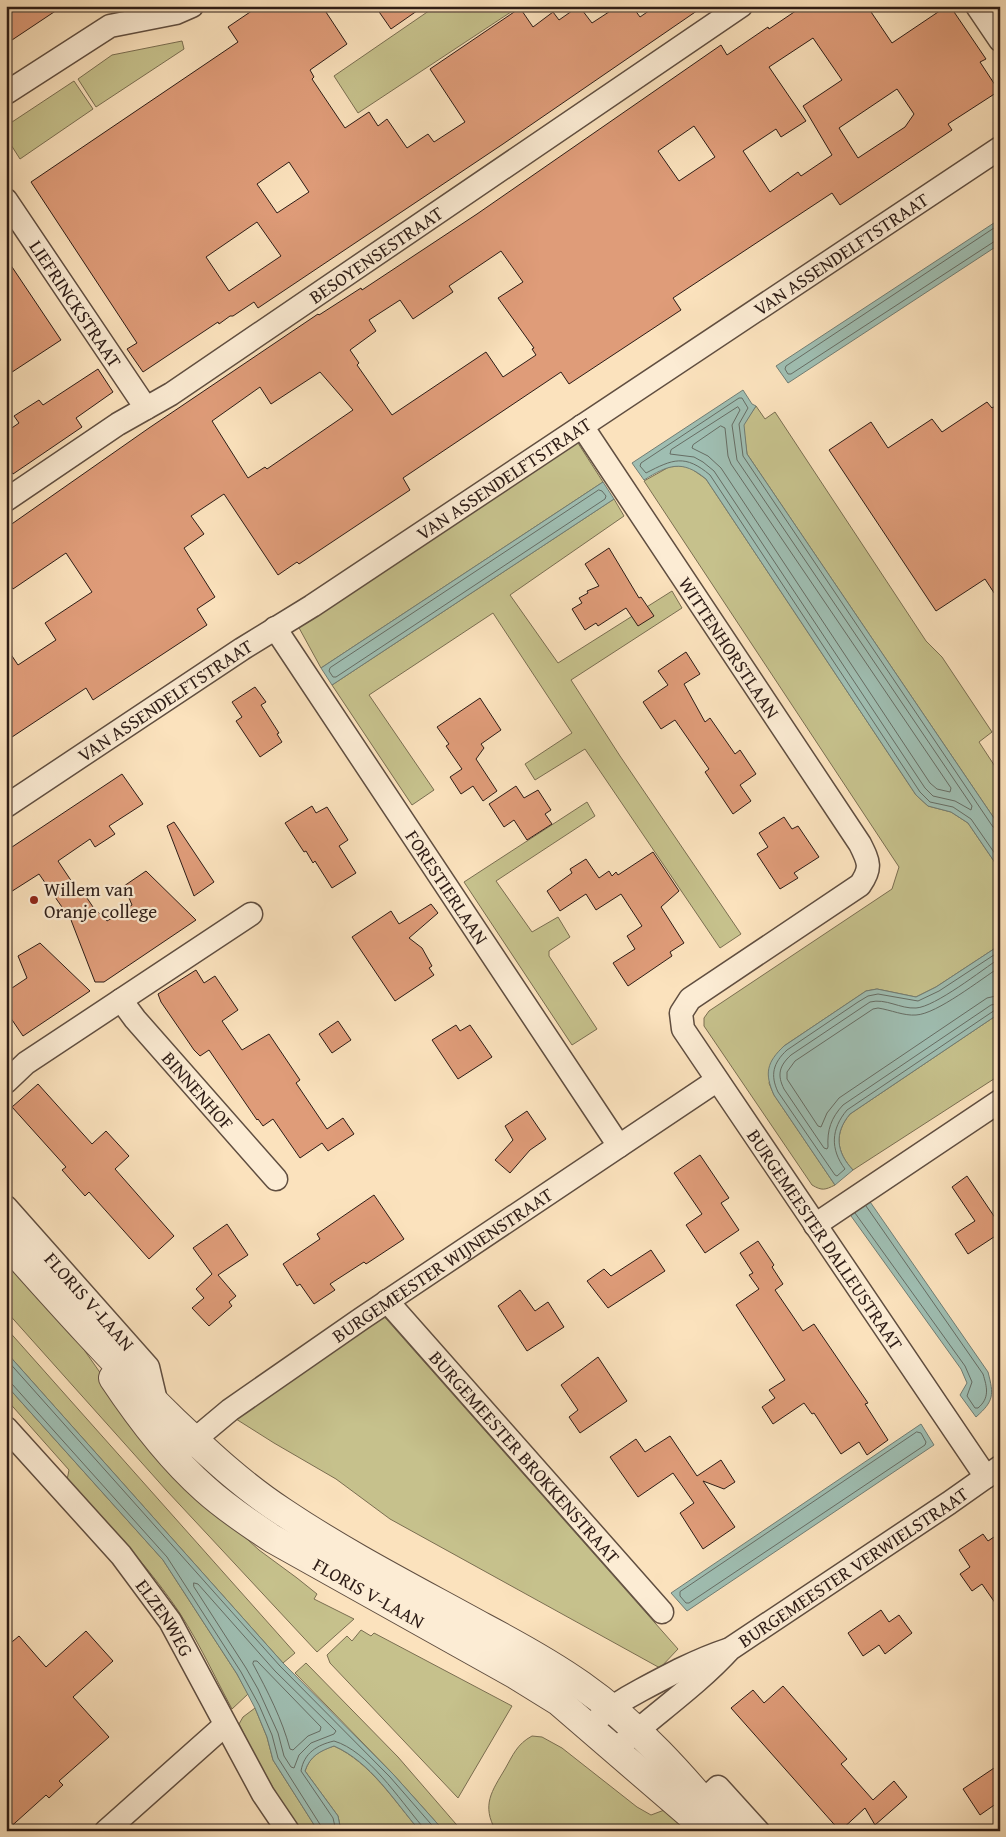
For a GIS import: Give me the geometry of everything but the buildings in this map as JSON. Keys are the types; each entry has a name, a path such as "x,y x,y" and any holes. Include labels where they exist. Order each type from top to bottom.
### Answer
{"street":[{"path":"6,93 110,26 176,13 192,6"},
{"name":"BESOYENSESTRAAT","path":"6,500 118,424 171,394 742,6"},
{"path":"977,6 1000,40"},
{"name":"VAN ASSENDELFTSTRAAT","path":"6,806 1000,148"},
{"name":"LIEFRINCKSTRAAT","path":"6,200 146,408"},
{"name":"WITTENHORSTLAAN","path":"582,426 860,844 868,860 868,873 860,885 690,999"},
{"name":"FORESTIERLAAN","path":"276,628 619,1146"},
{"path":"6,1082 26,1063 251,914"},
{"name":"BURGEMEESTER DALLEUSTRAAT","path":"690,999 681,1013 683,1029 716,1081 815,1225 993,1472"},
{"name":"BINNENHOF","path":"121,1000 134,1020 276,1179"},
{"name":"BURGEMEESTER WIJNENSTRAAT","path":"184,1448 230,1410 716,1081"},
{"path":"815,1225 1000,1101"},
{"name":"FLORIS V-LAAN","path":"6,1207 148,1367 157,1405"},
{"name":"FLORIS V-LAAN","path":"6,1242 86,1333 157,1405 184,1448 205,1489 239,1516 273,1539 516,1675 558,1701 615,1750 701,1815 728,1831"},
{"name":"BURGEMEESTER BROKKENSTRAAT","path":"387,1302 662,1612"},
{"name":"FLORIS V-LAAN","path":"86,1333 134,1409 184,1448 244,1484 283,1512 357,1558 546,1662 582,1685 636,1731 701,1815"},
{"name":"ELZENWEG","path":"6,1428 121,1556 170,1621 263,1794 288,1831"},
{"name":"BURGEMEESTER VERWIELSTRAAT","path":"589,1727 610,1707 699,1660 730,1649 941,1509 993,1472"},
{"name":"BURGEMEESTER VERWIELSTRAAT","path":"615,1750 710,1671 730,1649"},
{"path":"106,1831 225,1725"},
{"path":"701,1815 718,1788 758,1831"}],"shaded area":[{"path":"436,6 520,6 358,113 334,76"},
{"path":"182,41 184,49 96,107 78,79 112,55"},
{"path":"74,81 93,109 20,159 6,137 6,126"},
{"path":"756,406 765,419 775,412 926,641 942,657 992,732 979,742 1000,774 1000,827 747,454 743,425"},
{"path":"576,440 603,482 321,668 298,626"},
{"path":"669,467 689,467 706,479 916,795 928,806 951,812 968,823 1000,870 1000,945 936,987 916,997 877,989 866,991 784,1046 769,1083 774,1095 835,1185 826,1189 812,1185 704,1026 704,1018 709,1011 892,889 899,867 644,481"},
{"path":"614,499 624,516 510,595 558,663 672,591 682,608 571,680 620,756 741,934 720,948 585,749 535,780 525,764 572,733 493,613 369,695 434,790 412,805 332,685"},
{"path":"587,802 595,816 496,881 532,932 558,917 570,937 549,951 549,956 597,1029 572,1045 464,882"},
{"path":"1000,1013 1000,1075 853,1170 843,1156 839,1142 841,1128 850,1114"},
{"path":"6,1263 80,1344 134,1421 226,1520 259,1550 317,1594 314,1599 354,1619 317,1652 167,1491 6,1311"},
{"path":"380,1312 678,1649 660,1668 390,1519 336,1479 236,1419"},
{"path":"6,1328 295,1653 283,1663 6,1352"},
{"path":"6,1385 163,1560 248,1694 232,1709 195,1639 170,1599 134,1553 67,1480 69,1470 6,1399"},
{"path":"361,1630 371,1636 374,1633 512,1706 458,1798 330,1663 327,1655 347,1636 352,1641"},
{"path":"306,1663 398,1757 462,1831 444,1831 393,1774 295,1673"},
{"path":"255,1708 267,1737 273,1760 318,1831 301,1831 260,1765 246,1738 239,1724 243,1717"},
{"path":"532,1736 542,1737 562,1748 637,1807 651,1815 667,1809 692,1831 496,1831 489,1813 492,1791 516,1750"},
{"path":"334,1746 347,1753 371,1772 420,1831 341,1831 338,1816 305,1771 310,1761 316,1755"}],"water":[{"path":"1000,219 1000,244 788,383 776,366"},
{"path":"743,390 752,404 756,406 744,425 747,454 1000,827 1000,870 968,823 951,812 928,806 916,795 706,479 690,469 675,466 660,471 644,480 632,463"},
{"path":"603,482 614,499 332,685 321,668"},
{"path":"1000,945 1000,1013 850,1114 841,1128 839,1142 843,1156 853,1170 835,1185 774,1095 768,1074 774,1057 784,1046 866,991 877,989 916,997 936,987"},
{"path":"866,1196 988,1372 992,1392 991,1397 976,1417 960,1395 967,1383 961,1369 846,1209"},
{"path":"6,1352 283,1663 393,1774 444,1831 420,1831 371,1772 347,1753 334,1746 316,1755 310,1761 305,1771 338,1816 341,1831 318,1831 273,1760 267,1737 255,1708 237,1674 163,1560 6,1385"},
{"path":"921,1424 934,1445 687,1611 671,1593"}],"place":[{"name":"Willem van Oranje college","path":"34,900"}]}
